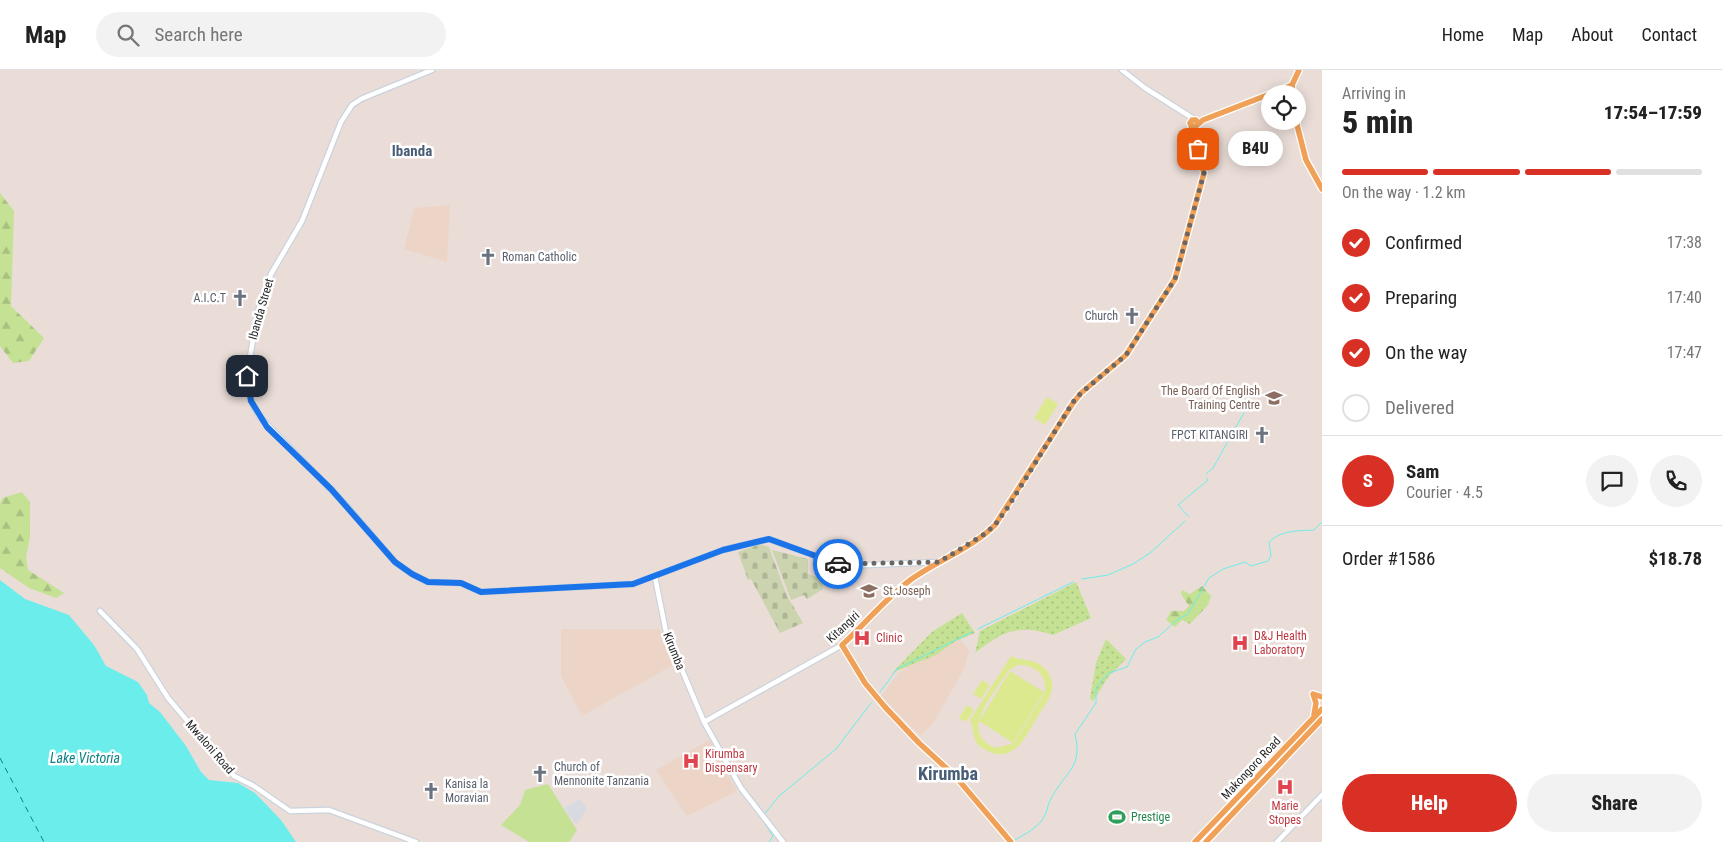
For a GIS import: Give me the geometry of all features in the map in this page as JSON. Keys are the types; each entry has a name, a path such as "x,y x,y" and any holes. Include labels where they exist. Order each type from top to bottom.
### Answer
{"main road":[{"path":"1292,85 1299,70"},
{"path":"1195,122 1261,98"},
{"name":"Kitangiri","path":"842,645 884,602 910,581 995,525 1073,402 1126,355 1175,279 1204,173 1193,133 1195,122"},
{"path":"1298,130 1306,160 1322,188"},
{"path":"842,645 865,682 885,707 919,743 956,777 1011,841"},
{"path":"1314,717 1316,702 1313,694 1322,697"},
{"name":"Makongoro Road","path":"1195,842 1322,709"},
{"name":"Makongoro Road","path":"1206,842 1322,719"}],"street":[{"name":"Ibanda Street","path":"432,70 369,95 348,109 302,221 271,274 257,314 247,367 251,401 267,427 336,494 395,562 420,579 437,584 461,583 477,591 612,586 633,584 655,577"},
{"path":"1122,70 1195,122"},
{"path":"655,577 723,550 769,539 843,566 939,562"},
{"name":"Kirumba","path":"655,577 666,632 704,722 741,788 783,842"},
{"name":"Mwaloni Road","path":"100,611 138,649 168,698 234,776 257,788 290,811 329,810 416,842"},
{"name":"Kitangiri","path":"704,722 842,645"},
{"path":"1278,842 1322,795"}],"shaded area":[{"path":"450,205 447,262 404,249 414,208"},
{"path":"561,629 660,629 675,664 582,716 561,676"},
{"path":"957,636 969,651 964,669 934,722 921,736 881,696 899,673"},
{"path":"709,740 737,791 687,816 656,770"},
{"path":"580,799 587,809 576,825 564,808"}],"green space":[{"path":"0,193 14,211 11,306 44,338 29,361 13,363 0,346"},
{"path":"1047,397 1058,404 1045,425 1034,418"},
{"path":"22,492 30,502 30,537 26,557 28,570 64,593 56,598 29,588 0,568 0,504 2,498"},
{"path":"760,544 769,547 787,596 803,623 780,633 751,579 748,580 738,552"},
{"path":"772,550 808,559 808,574 822,579 823,589 807,599 804,595 791,600"},
{"path":"1076,582 1091,618 1053,635 1030,630 1011,632 994,639 975,653 980,631"},
{"path":"1202,586 1211,596 1208,605 1190,624 1182,620 1175,627 1166,620 1171,611 1184,611 1189,606 1181,594 1182,590 1190,594"},
{"path":"962,613 975,633 954,642 936,655 892,673 932,632"},
{"path":"1106,639 1126,659 1109,676 1093,701 1090,698 1096,663"},
{"path":"1011,656 1034,662 1042,666 1049,674 1052,681 1050,696 1024,739 1014,750 1008,753 992,753 978,745 970,720","holes":["1018,665 1024,665 1039,672 1044,680 1045,692 1014,743 996,748 984,741 979,733 982,712 1009,670"]},
{"path":"1010,671 1044,692 1013,743 979,721"},
{"path":"982,680 990,685 981,699 973,694"},
{"path":"967,705 974,710 966,722 959,718"},
{"path":"548,784 577,830 569,842 529,842 501,825 520,805 525,790"}],"water":[{"name":"Lake Victoria","path":"0,580 25,599 69,615 94,645 106,666 138,682 147,695 149,703 160,712 186,746 201,772 209,780 238,783 255,793 281,820 296,842 0,842"}],"waterway":[{"path":"1206,474 1213,468 1246,409"},
{"path":"1189,517 1178,505 1207,481 1207,478"},
{"path":"1082,579 1108,575 1133,564 1150,553 1185,521"},
{"path":"1015,840 1040,823 1057,788 1072,768 1077,754 1075,734 1096,703 1096,689 1103,679 1109,673 1127,667 1136,649 1145,642 1158,637 1178,619 1188,614 1209,578 1223,569 1245,562 1251,566 1268,561 1271,556 1269,542 1274,538 1290,532 1314,530 1322,522"},
{"path":"978,629 1073,582"},
{"path":"880,692 897,669 972,632"},
{"path":"764,815 778,797 836,749 871,703"},
{"path":"765,824 773,836 769,842"}],"ferry route":[{"path":"0,758 44,842"}],"way so far":[{"path":"838,564 843,566 939,562 983,535 995,525 1073,402 1126,355 1175,279 1204,173 1198,149"}],"place":[{"name":"B4U","path":"1198,149"},
{"name":"Roman Catholic","path":"488,257"},
{"name":"A.I.C.T","path":"240,298"},
{"name":"Church","path":"1132,316"},
{"name":"The Board Of English Training Centre","path":"1274,398"},
{"name":"FPCT KITANGIRI","path":"1262,435"},
{"name":"St.Joseph","path":"869,591"},
{"name":"Clinic","path":"862,638"},
{"name":"D&J Health Laboratory","path":"1240,643"},
{"name":"Kirumba Dispensary","path":"691,761"},
{"name":"Church of Mennonite Tanzania","path":"540,774"},
{"name":"Marie Stopes","path":"1285,787"},
{"name":"Kanisa la Moravian","path":"431,791"},
{"name":"Prestige","path":"1117,817"}],"district":[{"name":"Ibanda","path":"412,151"},
{"name":"Kirumba","path":"948,774"}],"route":[{"path":"247,376 251,401 267,427 331,489 395,562 420,579 428,582 437,584 461,583 481,592 633,584 697,562 723,550 769,539 838,564"}]}
